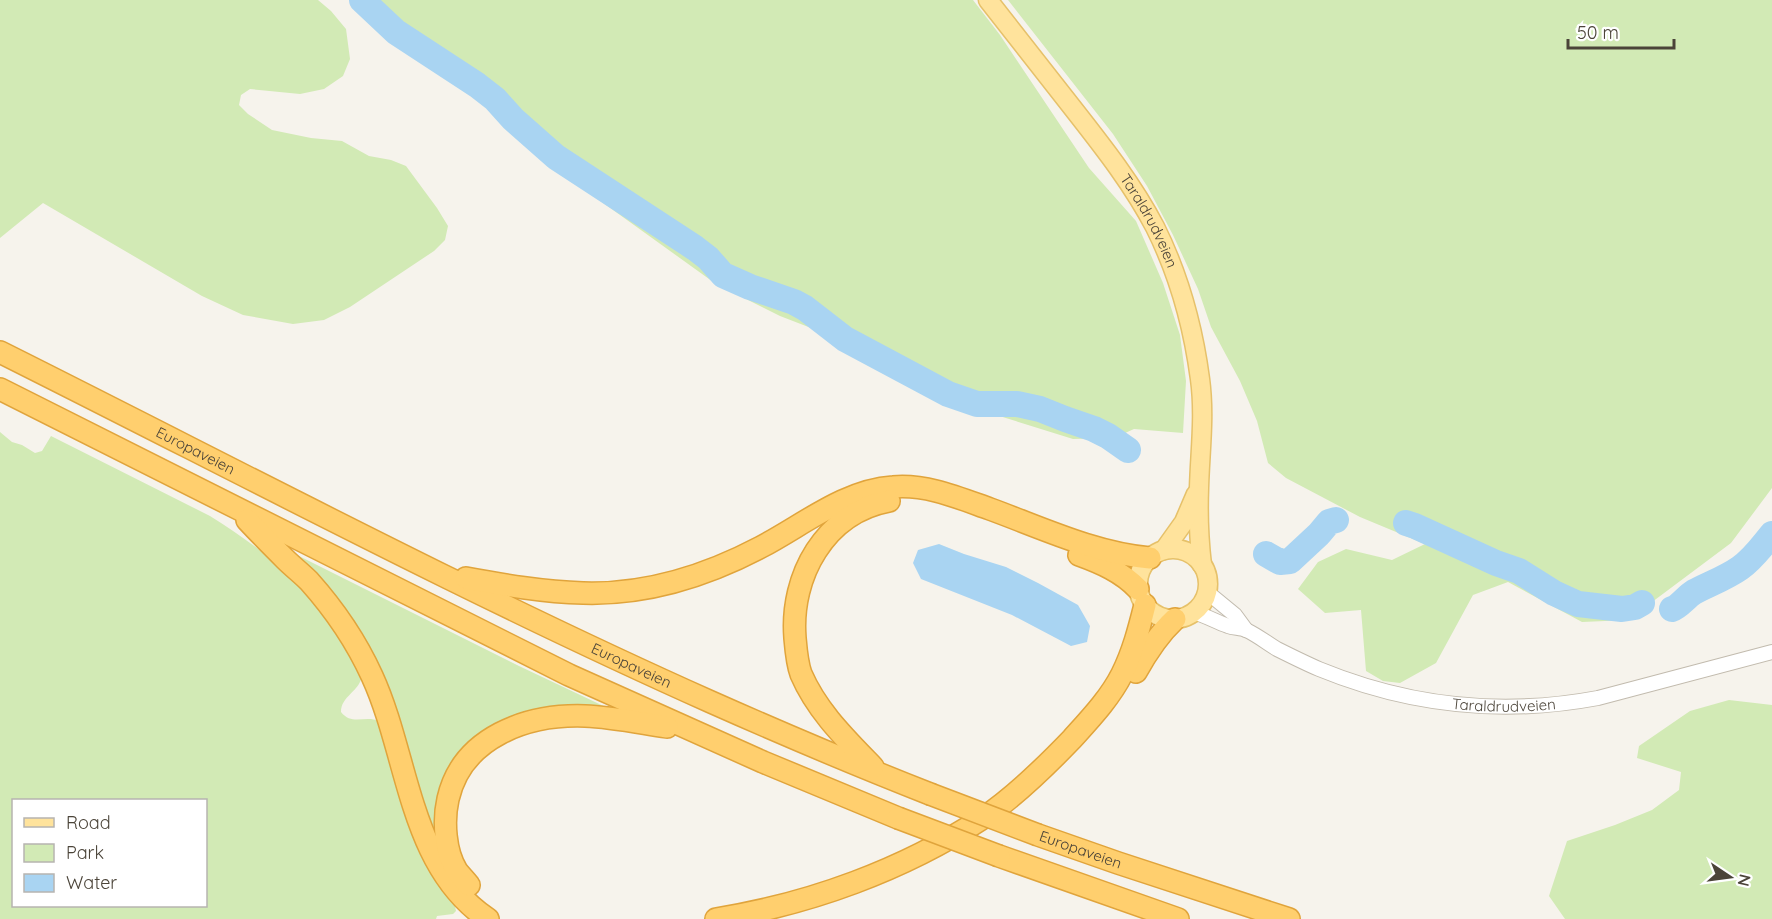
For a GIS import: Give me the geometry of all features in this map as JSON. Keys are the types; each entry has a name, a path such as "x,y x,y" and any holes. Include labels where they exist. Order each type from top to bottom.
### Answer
{"highway":[{"name":"Europaveien","path":"0,352 441,574 584,644 709,701 880,774 1038,835 1289,919"},
{"path":"0,389 569,675 693,731 898,818 1178,919"},
{"path":"441,574 559,592 605,593 649,588 701,574 727,564 841,502 875,489 894,487 911,487 949,494 1107,552 1157,554"},
{"path":"716,919 796,901 882,871 919,854 985,817 1059,753 1107,698 1135,645 1142,597 1130,580 1103,565 946,507 928,503 892,501 862,509 847,517 823,541 806,570 795,606 795,649 809,692 819,707 834,727 880,774"},
{"path":"234,507 307,579 343,624 363,659 381,698 435,861 446,879 472,907 488,919"},
{"path":"750,919 855,890 923,862 980,830 1022,799 1060,766 1113,706 1136,673 1148,650 1166,627 1185,615"},
{"path":"501,919 477,903 470,886 456,870 447,838 446,808 450,789 460,769 475,750 507,729 551,718 577,716 604,718 693,731"}],"main road":[{"name":"Taraldrudveien","path":"988,0 1115,163 1148,216 1169,259 1188,314 1200,380 1203,418 1199,486 1202,565"},
{"name":"Taraldrudveien","path":"1157,554 1184,522 1199,486"},
{"path":"1175,549 1195,557 1202,565 1208,583 1207,592 1204,599 1185,615 1158,616 1142,597 1140,572 1157,554 1175,549"}],"street":[{"name":"Taraldrudveien","path":"1207,592 1235,615 1246,630"},
{"name":"Taraldrudveien","path":"1185,615 1246,630 1306,663 1382,691 1447,704 1488,708 1569,704 1598,699 1772,652"}],"green space":[{"path":"0,0 318,0 346,29 350,59 343,76 324,89 300,94 250,89 241,95 239,105 272,130 311,138 342,141 369,156 391,160 406,166 448,226 445,240 434,251 350,307 324,320 293,324 243,315 202,296 43,203 0,238"},
{"path":"357,0 973,0 1000,35 1089,168 1136,221 1163,283 1180,335 1186,381 1183,433 1134,429 1114,438 1073,439 964,405 895,375 824,333 780,316 716,284 595,197 508,122 398,36"},
{"path":"1008,0 1772,0 1772,488 1731,543 1628,620 1582,622 1508,582 1473,595 1436,663 1400,683 1383,681 1366,671 1361,610 1325,613 1298,589 1318,562 1346,549 1392,560 1425,544 1360,517 1286,478 1268,463 1257,421 1240,381 1211,327 1198,289 1147,186 1113,134"},
{"path":"0,432 12,442 35,453 42,451 51,436 210,516 271,559 312,597 334,626 362,676 344,702 341,712 354,719 379,721 433,874 455,906 456,911 453,914 437,916 436,919 0,919"},
{"path":"283,548 614,711 472,745 441,858 387,696"},
{"path":"1729,700 1772,705 1772,919 1565,919 1549,896 1567,841 1652,810 1679,790 1681,772 1637,758 1639,746 1690,711"}],"water":[{"path":"939,544 1006,567 1078,605 1090,626 1087,642 1071,646 1012,615 921,579 913,563 918,550"}],"waterway":[{"path":"362,0 396,32 495,99 513,119 556,157 695,248 708,258 723,275 794,302 845,339 948,394 977,404 1017,404 1040,409 1094,429 1128,450"},
{"path":"1266,554 1280,562 1290,561 1329,522 1336,520"},
{"path":"1406,523 1519,571 1554,593 1578,604 1622,609 1635,607 1642,603"},
{"path":"1672,609 1694,592 1740,568 1772,534"}]}
